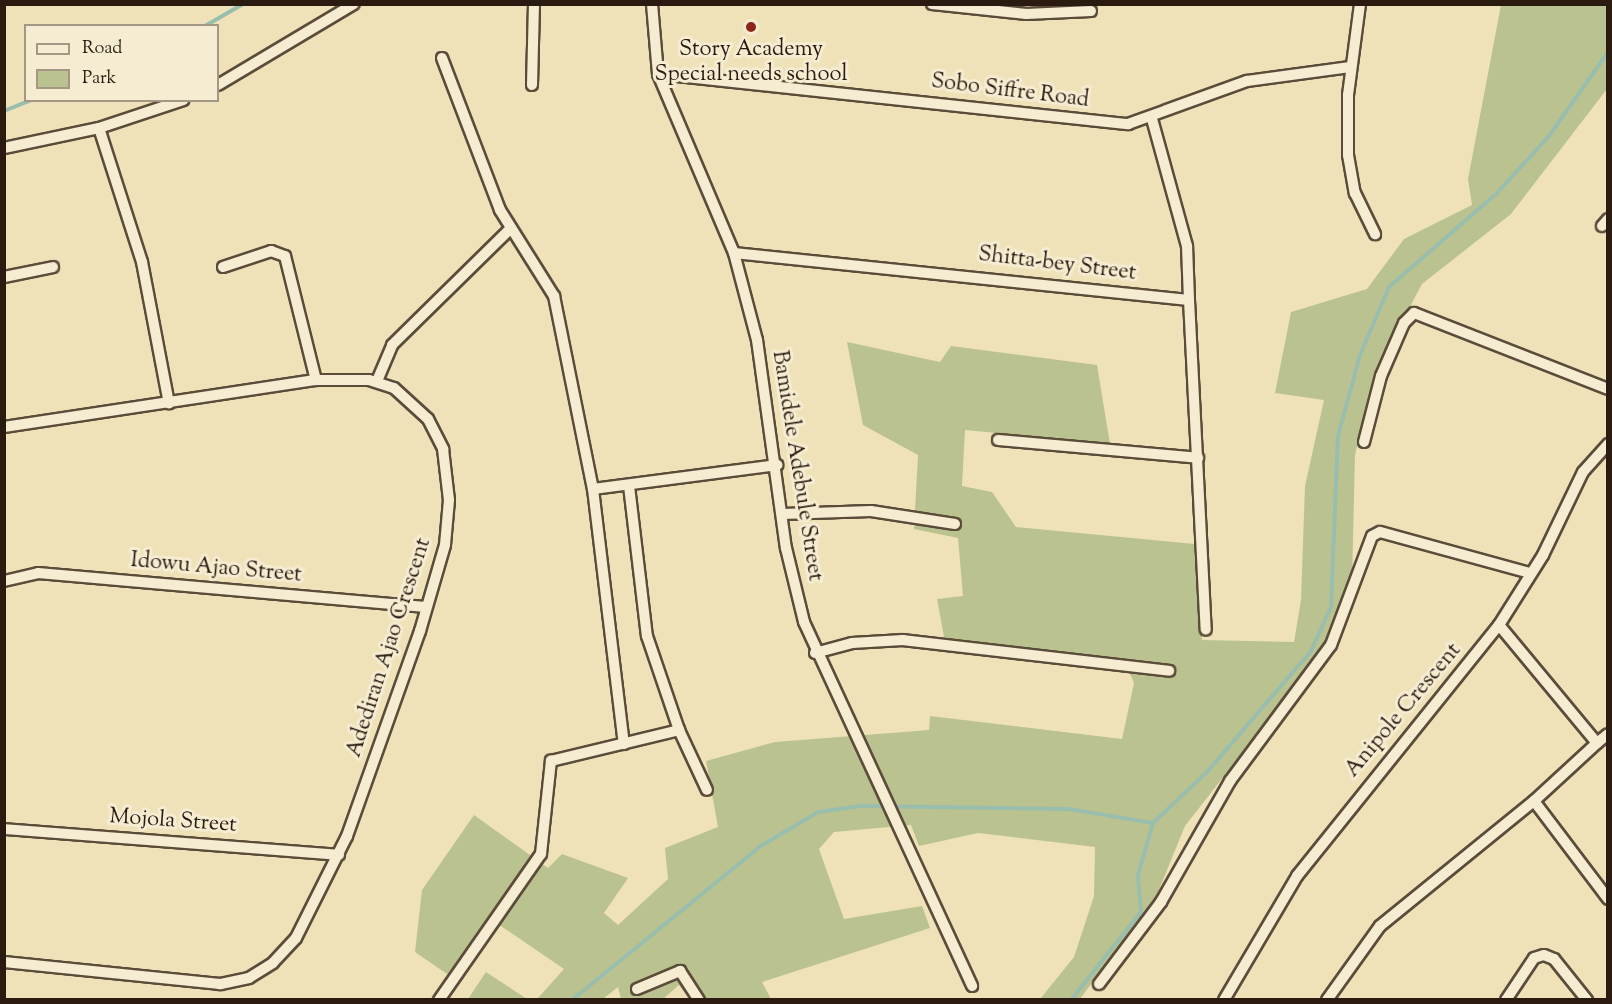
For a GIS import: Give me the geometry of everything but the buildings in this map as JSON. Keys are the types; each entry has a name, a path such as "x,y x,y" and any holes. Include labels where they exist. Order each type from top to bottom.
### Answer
{"street":[{"path":"219,84 354,4"},
{"path":"532,85 534,4"},
{"name":"Bamidele Adebule Street","path":"652,4 658,74 734,253 757,340 795,589 815,653 868,771 948,926 972,986"},
{"path":"932,4 1026,14 1091,11"},
{"path":"1360,4 1350,67 1348,155 1355,193 1375,234"},
{"path":"442,58 510,229 534,257 554,296 593,489 624,744"},
{"name":"Sobo Siffre Road","path":"658,74 1092,122 1152,119 1247,81 1350,67"},
{"path":"4,148 99,128 177,102"},
{"path":"1152,119 1187,246 1206,630"},
{"path":"99,128 142,262 169,403"},
{"path":"4,427 316,380 377,381 392,345 510,229"},
{"path":"223,267 271,251 285,256 316,380"},
{"name":"Shitta-bey Street","path":"734,253 1190,300"},
{"path":"4,277 53,267"},
{"path":"1364,442 1382,376 1414,313 1608,389"},
{"name":"Adediran Ajao Crescent","path":"4,962 205,983 249,978 296,938 339,855 405,681 449,521 443,448 419,407 377,381"},
{"path":"998,441 1198,458"},
{"name":"Anipole Crescent","path":"1224,999 1297,876 1499,625 1530,573 1583,472 1608,444"},
{"path":"593,489 777,465"},
{"path":"629,486 639,600 679,730 706,790"},
{"path":"783,514 872,511 955,524"},
{"path":"1099,984 1161,902 1230,781 1331,645 1372,536 1380,532 1530,573"},
{"name":"Idowu Ajao Street","path":"4,581 38,573 426,607"},
{"path":"1499,625 1597,743"},
{"path":"815,653 852,643 903,640 1169,671"},
{"path":"439,999 541,854 551,761 679,730"},
{"path":"1327,999 1380,926 1534,801 1608,734"},
{"path":"1534,801 1608,899"},
{"name":"Mojola Street","path":"4,829 339,855"},
{"path":"1506,999 1534,958 1544,955 1554,959 1587,999"},
{"path":"637,989 680,971 699,999"}],"green space":[{"path":"1501,5 1607,5 1607,89 1511,214 1422,284 1374,374 1355,455 1352,584 1335,634 1185,826 1156,897 1080,999 1040,999 1074,957 1094,896 1095,847 978,833 919,846 911,825 834,832 819,849 844,919 922,906 930,928 762,982 771,999 690,999 679,985 663,999 621,999 618,987 603,999 537,999 564,969 495,922 447,974 415,952 422,890 474,815 548,868 562,854 628,878 604,913 618,925 668,879 665,848 718,827 706,761 775,742 929,730 930,716 1122,739 1134,683 1124,660 945,642 937,599 963,596 958,538 914,529 918,455 863,425 847,342 940,362 951,346 1097,365 1110,444 965,430 962,486 992,492 1016,527 1195,544 1202,640 1294,642 1301,600 1305,486 1324,400 1275,393 1291,312 1367,289 1404,239 1472,205 1468,179"},
{"path":"486,972 527,999 468,999"}],"waterway":[{"path":"208,24 243,4"},
{"path":"1071,1000 1141,912 1138,875 1153,823 1207,772 1311,651 1331,607 1338,436 1360,355 1389,287 1497,193 1549,136 1608,52"},
{"path":"4,111 26,102"},
{"path":"572,1000 761,846 818,812 861,806 1069,809 1153,823"}],"place":[{"name":"Story Academy Special needs school","path":"751,27"}]}
